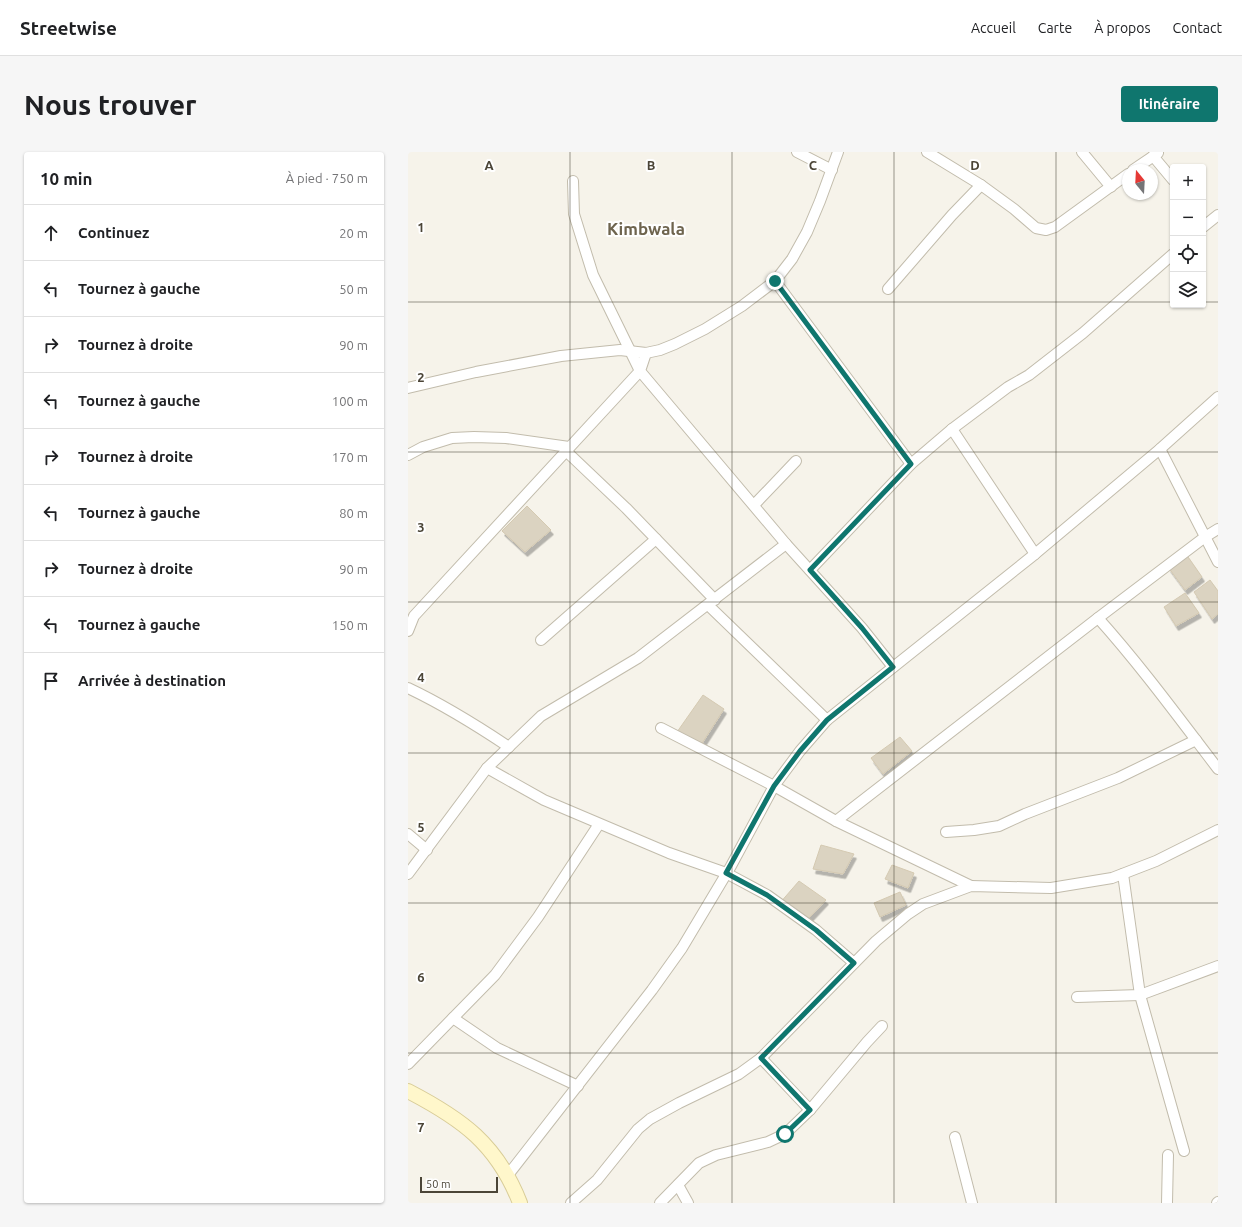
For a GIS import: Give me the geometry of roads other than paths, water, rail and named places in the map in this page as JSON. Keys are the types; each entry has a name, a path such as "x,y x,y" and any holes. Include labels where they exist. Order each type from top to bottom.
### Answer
{"street":[{"path":"797,152 832,170"},
{"path":"408,388 476,372 562,356 620,350 646,353 660,350 675,344 705,329 742,306 775,281 792,259 807,232 838,152"},
{"path":"927,152 981,185 1014,209 1036,228 1046,230 1055,227 1122,179"},
{"path":"1082,152 1111,187"},
{"path":"1142,164 1156,154 1170,175"},
{"path":"573,180 574,214 593,275 640,371 786,544 862,628 893,667"},
{"path":"888,289 952,215 981,185"},
{"path":"1206,222 1218,215"},
{"path":"810,570 911,464 952,429 1008,387 1029,375 1083,333 1170,257"},
{"path":"775,281 911,464"},
{"path":"408,632 411,614 640,371 646,353"},
{"path":"508,1175 652,990 682,948 726,873 774,786 800,751 827,720 1035,554 1160,449 1218,397"},
{"path":"952,429 1035,554"},
{"path":"408,455 423,447 452,438 474,437 506,438 567,449 656,539 711,602 827,720"},
{"path":"1160,449 1218,562"},
{"path":"754,505 796,461"},
{"path":"836,821 1098,618 1205,537 1218,529"},
{"path":"541,640 656,539"},
{"path":"408,874 487,768 541,716 638,658 786,544"},
{"path":"1098,618 1153,682 1218,769"},
{"path":"408,688 436,701 472,722 509,747"},
{"path":"661,728 774,786 836,821 971,886"},
{"path":"946,832 999,826 1118,778 1196,740"},
{"path":"487,768 544,800 669,853 726,873 767,895 816,930 854,963"},
{"path":"408,1064 495,975 538,917 599,824"},
{"path":"571,1203 597,1180 638,1129 650,1119 679,1103 739,1074 761,1058 876,941 908,914 923,904 971,886 1052,888 1112,878 1156,861 1218,830"},
{"path":"408,834 427,850"},
{"path":"1123,874 1140,995 1184,1151"},
{"path":"1076,997 1140,995 1218,966"},
{"path":"453,1018 497,1048 578,1086"},
{"path":"660,1203 686,1175 699,1164 716,1155 768,1142 785,1134 810,1110 882,1026"},
{"path":"761,1058 810,1110"},
{"path":"408,1090 448,1113 465,1125 483,1141 508,1175 520,1203"},
{"path":"955,1137 972,1203"},
{"path":"1167,1203 1168,1155"},
{"path":"678,1185 688,1203"}],"district":[{"name":"Kimbwala","path":"646,229"}]}
